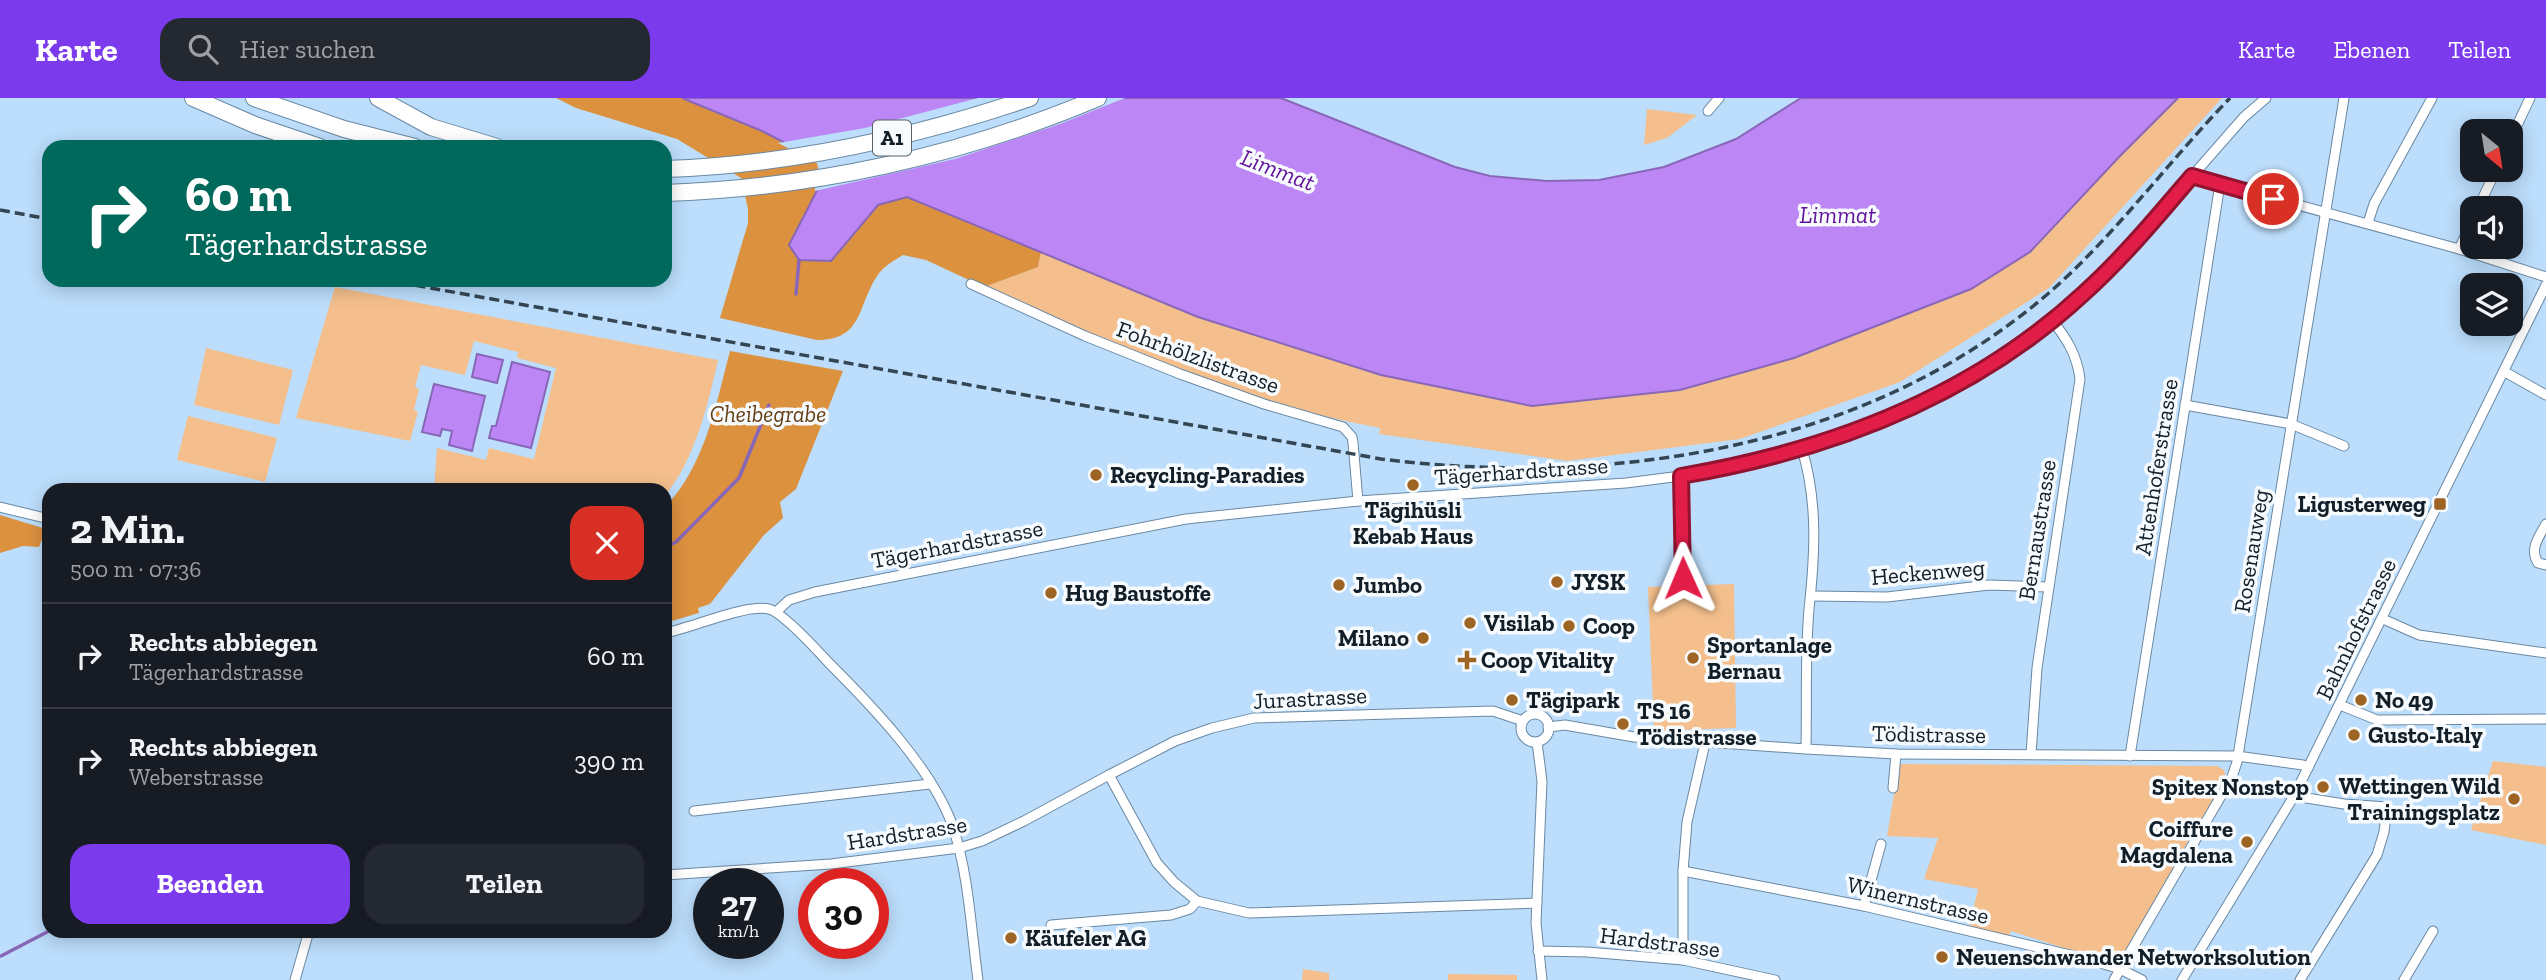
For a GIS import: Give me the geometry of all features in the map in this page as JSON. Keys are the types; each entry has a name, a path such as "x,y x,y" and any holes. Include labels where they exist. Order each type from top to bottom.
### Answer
{"highway":[{"path":"193,98 300,140"},
{"path":"254,98 344,129 387,140"},
{"path":"378,98 431,127 474,140"},
{"name":"A1","path":"672,168 777,160 899,137 1030,98"},
{"name":"A1","path":"672,193 748,188 895,163 959,146 1098,98"}],"street":[{"path":"1708,111 1719,98"},
{"name":"Tägerhardstrasse","path":"776,612 789,600 815,592 1186,519 1358,501 1613,484 1681,476 1754,462 1849,434 1931,399 1994,362 2052,320 2116,263 2244,117 2266,98"},
{"name":"Rosenauweg","path":"2113,980 2232,776 2238,756 2344,98"},
{"path":"2368,223 2374,204 2432,98"},
{"path":"2520,119 2530,98"},
{"path":"2192,176 2368,223 2546,277"},
{"name":"Attenhoferstrasse","path":"2130,756 2220,184"},
{"name":"Fohrhölzlistrasse","path":"971,284 1085,336 1168,369 1264,404 1343,427 1352,437 1358,501"},
{"name":"Bahnhofstrasse","path":"2182,980 2294,796 2546,285"},
{"name":"Bernaustrasse","path":"2031,754 2037,668 2081,379 2073,349 2052,320"},
{"path":"2505,372 2546,395"},
{"path":"2185,405 2291,424 2344,446"},
{"path":"1802,449 1810,483 1815,527 1806,749"},
{"path":"1681,476 1683,578"},
{"path":"0,507 42,517"},
{"path":"2546,524 2533,550 2538,563 2546,565"},
{"name":"Heckenweg","path":"1812,596 1887,597 1989,585 2048,587"},
{"path":"672,631 749,610 760,608 776,612 858,693 900,741 930,784 949,818 959,848 978,980"},
{"path":"2383,619 2419,635 2546,653"},
{"path":"2340,705 2377,720 2546,719"},
{"name":"Jurastrasse","path":"1109,775 1175,741 1212,728 1254,718 1493,711 1523,721"},
{"path":"1538,715 1545,719 1548,727 1545,738 1538,742 1525,738 1521,730 1523,721 1529,716 1538,715"},
{"name":"Tödistrasse","path":"1548,727 1565,725 1634,737 1705,743 1896,754 2238,756 2303,765 2308,768"},
{"path":"1538,742 1542,781 1537,903 1538,951 1542,980"},
{"path":"1683,960 1683,871 1687,822 1705,743"},
{"path":"1893,788 1896,754"},
{"path":"1109,775 1157,863 1197,901 1249,913 1537,903"},
{"name":"Hardstrasse","path":"672,875 831,864 959,848 982,841 1024,821 1109,775"},
{"path":"694,811 930,784"},
{"path":"2294,796 2387,807 2384,832 2377,855 2301,980"},
{"path":"1864,906 1881,844"},
{"name":"Winernstrasse","path":"1683,871 1864,906 2120,969 2142,980"},
{"path":"1051,925 1171,915 1190,909 1197,901"},
{"path":"2404,980 2433,932"},
{"path":"295,980 307,938"},
{"name":"Hardstrasse","path":"1538,951 1683,960 1775,980"}],"shaded area":[{"path":"2178,98 2222,98 2049,288 1900,382 1740,439 1567,461 1379,434 1380,428 1278,403 1178,369 984,287 1038,267 1041,252 1198,317 1381,375 1532,406 2119,157"},
{"path":"1647,109 1697,115 1667,138 1644,145"},
{"path":"335,287 718,360 705,412 692,449 672,486 672,483 434,483 437,448 486,460 489,448 534,459 556,368 517,358 518,352 474,341 465,375 421,365 415,387 419,389 414,410 418,412 410,441 296,418"},
{"path":"206,348 293,370 279,425 194,405"},
{"path":"188,416 277,438 265,482 177,460"},
{"name":"Sportanlage Bernau","path":"1734,584 1736,728 1654,731 1648,587"},
{"name":"Wettingen Wild Trainingsplatz","path":"2493,761 2546,767 2546,845 2471,830"},
{"path":"1899,764 2217,766 2224,770 2226,778 2178,858 2120,966 2011,931 2009,936 1969,928 1978,889 1924,879 1938,838 1887,836"},
{"path":"1303,969 1329,973 1329,980 1302,980"},
{"path":"1448,974 1517,975 1517,980 1448,980"}],"green space":[{"path":"556,98 682,98 762,131 820,161 831,261 878,205 907,196 1041,252 1038,267 984,287 926,260 903,255 877,276 851,328 832,339 817,340 720,318 748,223 748,209 741,178 677,139 576,108"},
{"name":"Cheibegrabe","path":"730,351 843,371 796,489 780,502 783,518 764,535 710,604 698,608 699,613 672,621 672,499 690,473 714,413"},
{"path":"0,515 42,528 39,547 23,546 0,553"}],"water":[{"name":"Limmat","path":"682,98 1281,98 1455,167 1490,176 1547,181 1599,180 1664,167 1736,139 1801,98 2178,98 2030,252 1971,289 1794,358 1680,390 1532,406 1381,375 1198,317 907,197 878,205 831,261 799,260 789,245 824,177 820,161 762,131"},
{"path":"477,354 503,360 497,383 472,377"},
{"path":"512,362 550,372 531,448 489,438 492,426 496,426"},
{"path":"434,384 485,396 472,451 449,445 452,431 442,429 440,436 422,432"}],"pier":[{"path":"978,98 1125,98 1060,124 955,159 815,191 820,177 817,163 778,143 865,128"}],"waterway":[{"path":"796,294 799,260"},
{"path":"672,544 739,478 769,405"},
{"path":"1,956 42,935"}],"railway":[{"path":"425,287 1381,459 1469,467 1558,467 1646,460 1734,445 1820,421 1902,388 1979,345 2050,292 2074,270 2230,98"},
{"path":"0,210 42,218"}],"place":[{"name":"Recycling-Paradies","path":"1096,475"},
{"name":"Tägihüsli Kebab Haus","path":"1413,485"},
{"name":"Ligusterweg","path":"2440,504"},
{"name":"JYSK","path":"1557,582"},
{"name":"Jumbo","path":"1339,585"},
{"name":"Hug Baustoffe","path":"1051,593"},
{"name":"Visilab","path":"1470,623"},
{"name":"Coop","path":"1569,626"},
{"name":"Milano","path":"1423,638"},
{"name":"Sportanlage Bernau","path":"1693,658"},
{"name":"Coop Vitality","path":"1467,660"},
{"name":"Tägipark","path":"1512,700"},
{"name":"No 49","path":"2361,700"},
{"name":"TS 16 Tödistrasse","path":"1623,724"},
{"name":"Gusto-Italy","path":"2354,735"},
{"name":"Spitex Nonstop","path":"2323,787"},
{"name":"Wettingen Wild Trainingsplatz","path":"2514,799"},
{"name":"Coiffure Magdalena","path":"2247,842"},
{"name":"Käufeler AG","path":"1011,938"},
{"name":"Neuenschwander Networksolution","path":"1942,957"}],"route":[{"path":"1683,578 1681,476 1754,462 1849,434 1931,399 1973,376 2082,296 2116,263 2192,176 2273,199"}]}
